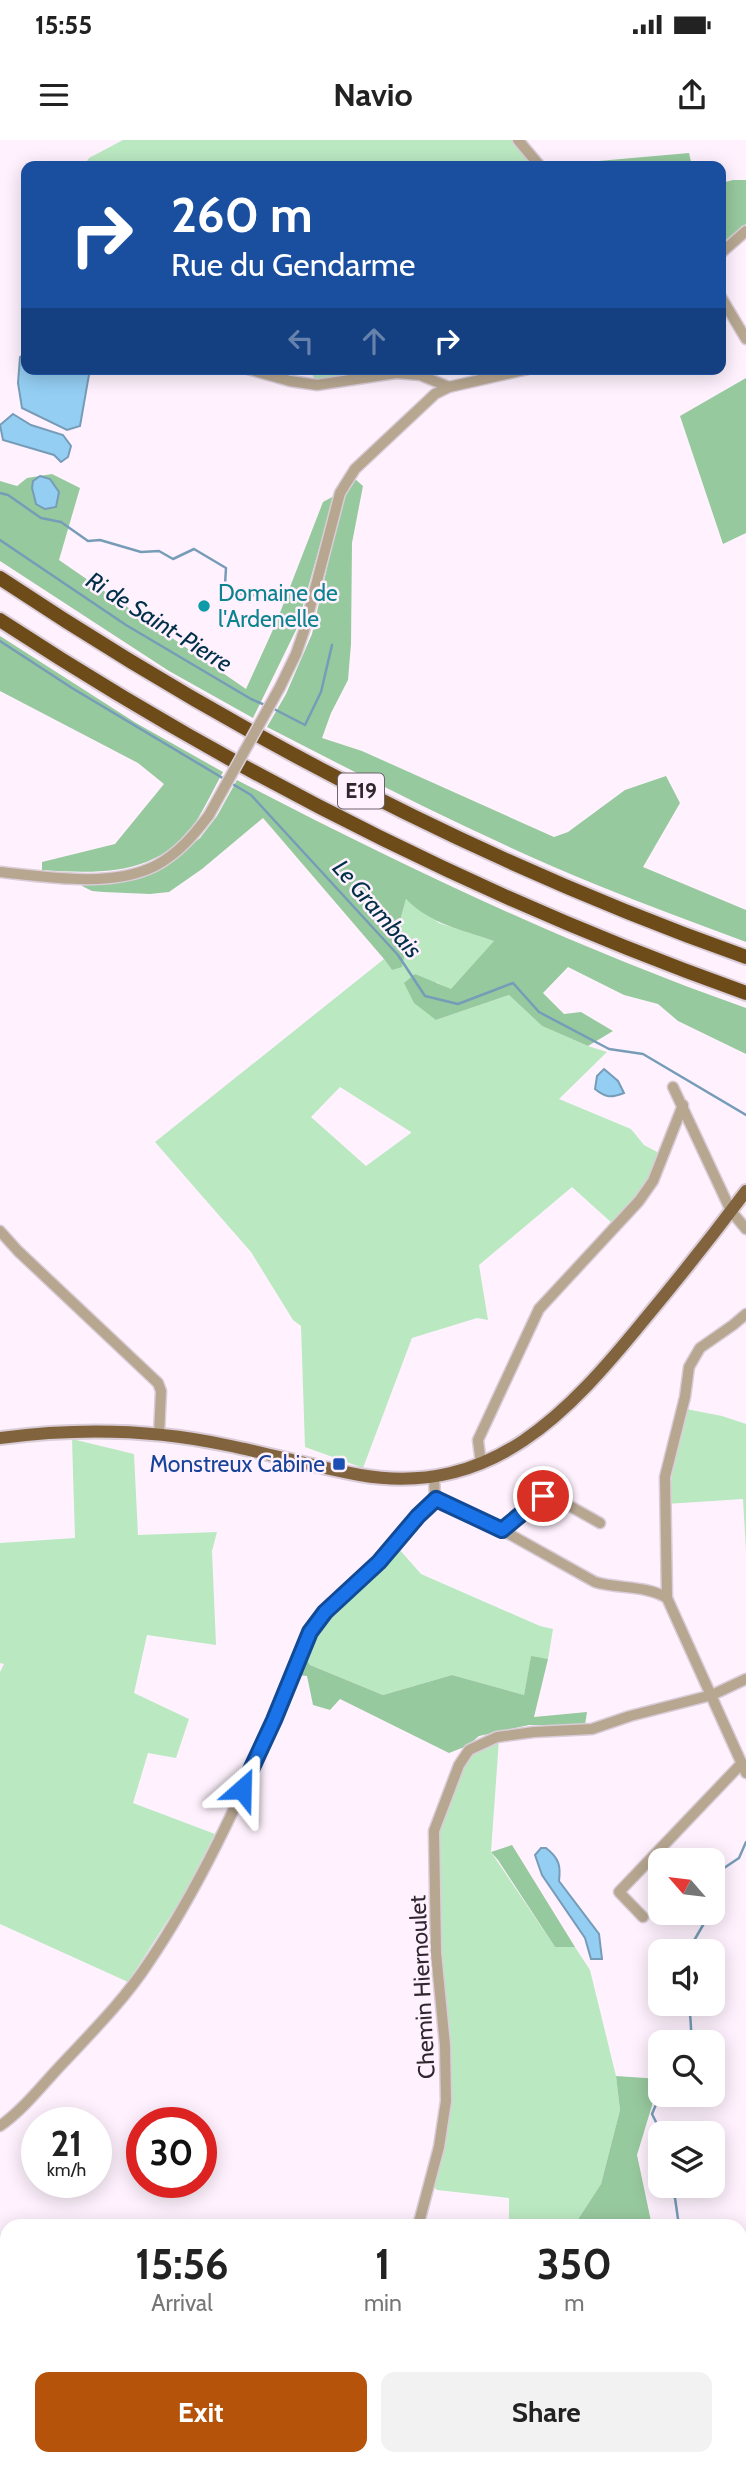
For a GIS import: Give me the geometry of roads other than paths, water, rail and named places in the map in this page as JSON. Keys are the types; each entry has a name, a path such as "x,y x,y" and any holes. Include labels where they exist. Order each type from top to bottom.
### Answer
{"highway":[{"name":"E19","path":"0,578 166,683 368,795 591,897 746,957"},
{"name":"E19","path":"0,620 147,712 256,775 353,826 576,929 746,993"}],"main road":[{"path":"0,1438 65,1432 159,1435 224,1444 361,1475 392,1478 434,1476 481,1464 525,1441 568,1406 618,1352 746,1191"}],"street":[{"path":"518,140 536,161"},
{"path":"726,249 746,232"},
{"path":"726,306 746,340"},
{"path":"268,375 317,385 383,375"},
{"path":"420,375 449,387"},
{"path":"0,872 76,879 125,875 153,867 194,836 209,815 296,654 341,493 355,469 435,394 449,387 502,375"},
{"path":"673,1087 731,1211 746,1229"},
{"path":"481,1464 478,1440 539,1309 639,1201 653,1181 683,1105"},
{"path":"0,1231 158,1383 161,1391 159,1435"},
{"path":"643,1917 619,1892 744,1768 667,1598 665,1477 685,1397 689,1367 700,1348 746,1314"},
{"path":"434,1476 436,1499"},
{"path":"502,1530 543,1496 552,1496 600,1523"},
{"path":"436,1499 502,1530 595,1581 611,1587 656,1591 667,1598"},
{"path":"0,2126 19,2111 93,2031 149,1962 183,1907 224,1828 274,1720 310,1632 325,1612 379,1562 436,1499"},
{"name":"Chemin Hiernoulet","path":"420,2219 439,2147 446,2101 445,2045 437,1976 434,1832 459,1765 469,1750 497,1737 592,1729 630,1716 712,1695 746,1679"}],"water":[{"path":"20,357 21,375 89,375 80,426 67,430 22,408 18,383"},
{"path":"13,414 31,425 63,435 71,446 68,457 61,462 54,455 3,440 0,425"},
{"path":"40,476 50,479 59,492 56,507 45,509 36,504 33,481"},
{"path":"604,1069 618,1081 624,1093 609,1096 595,1089 597,1076"},
{"path":"541,1848 546,1848 554,1855 559,1867 559,1881 599,1934 602,1959 591,1959 585,1938 542,1875 535,1855"}],"waterway":[{"path":"0,493 8,495 41,518 61,522 88,541 100,540 141,552 159,551 173,559 194,549 226,568 225,585"},
{"name":"Ri de Saint-Pierre","path":"0,540 126,625 265,705"},
{"path":"232,592 258,596"},
{"name":"Le Grambais","path":"0,641 72,688 251,795 398,955 425,996 458,1004 513,983 539,1012 609,1049 643,1054 746,1115"},
{"path":"272,708 305,725 321,692 332,645"},
{"path":"725,1867 739,1858 746,1842"},
{"path":"695,1939 703,1925"},
{"path":"690,2016 691,2030"},
{"path":"655,2107 652,2114 656,2121"},
{"path":"675,2198 678,2219"}],"place":[{"name":"Domaine de l'Ardenelle","path":"204,606"},
{"name":"Monstreux Cabine","path":"339,1464"}]}
